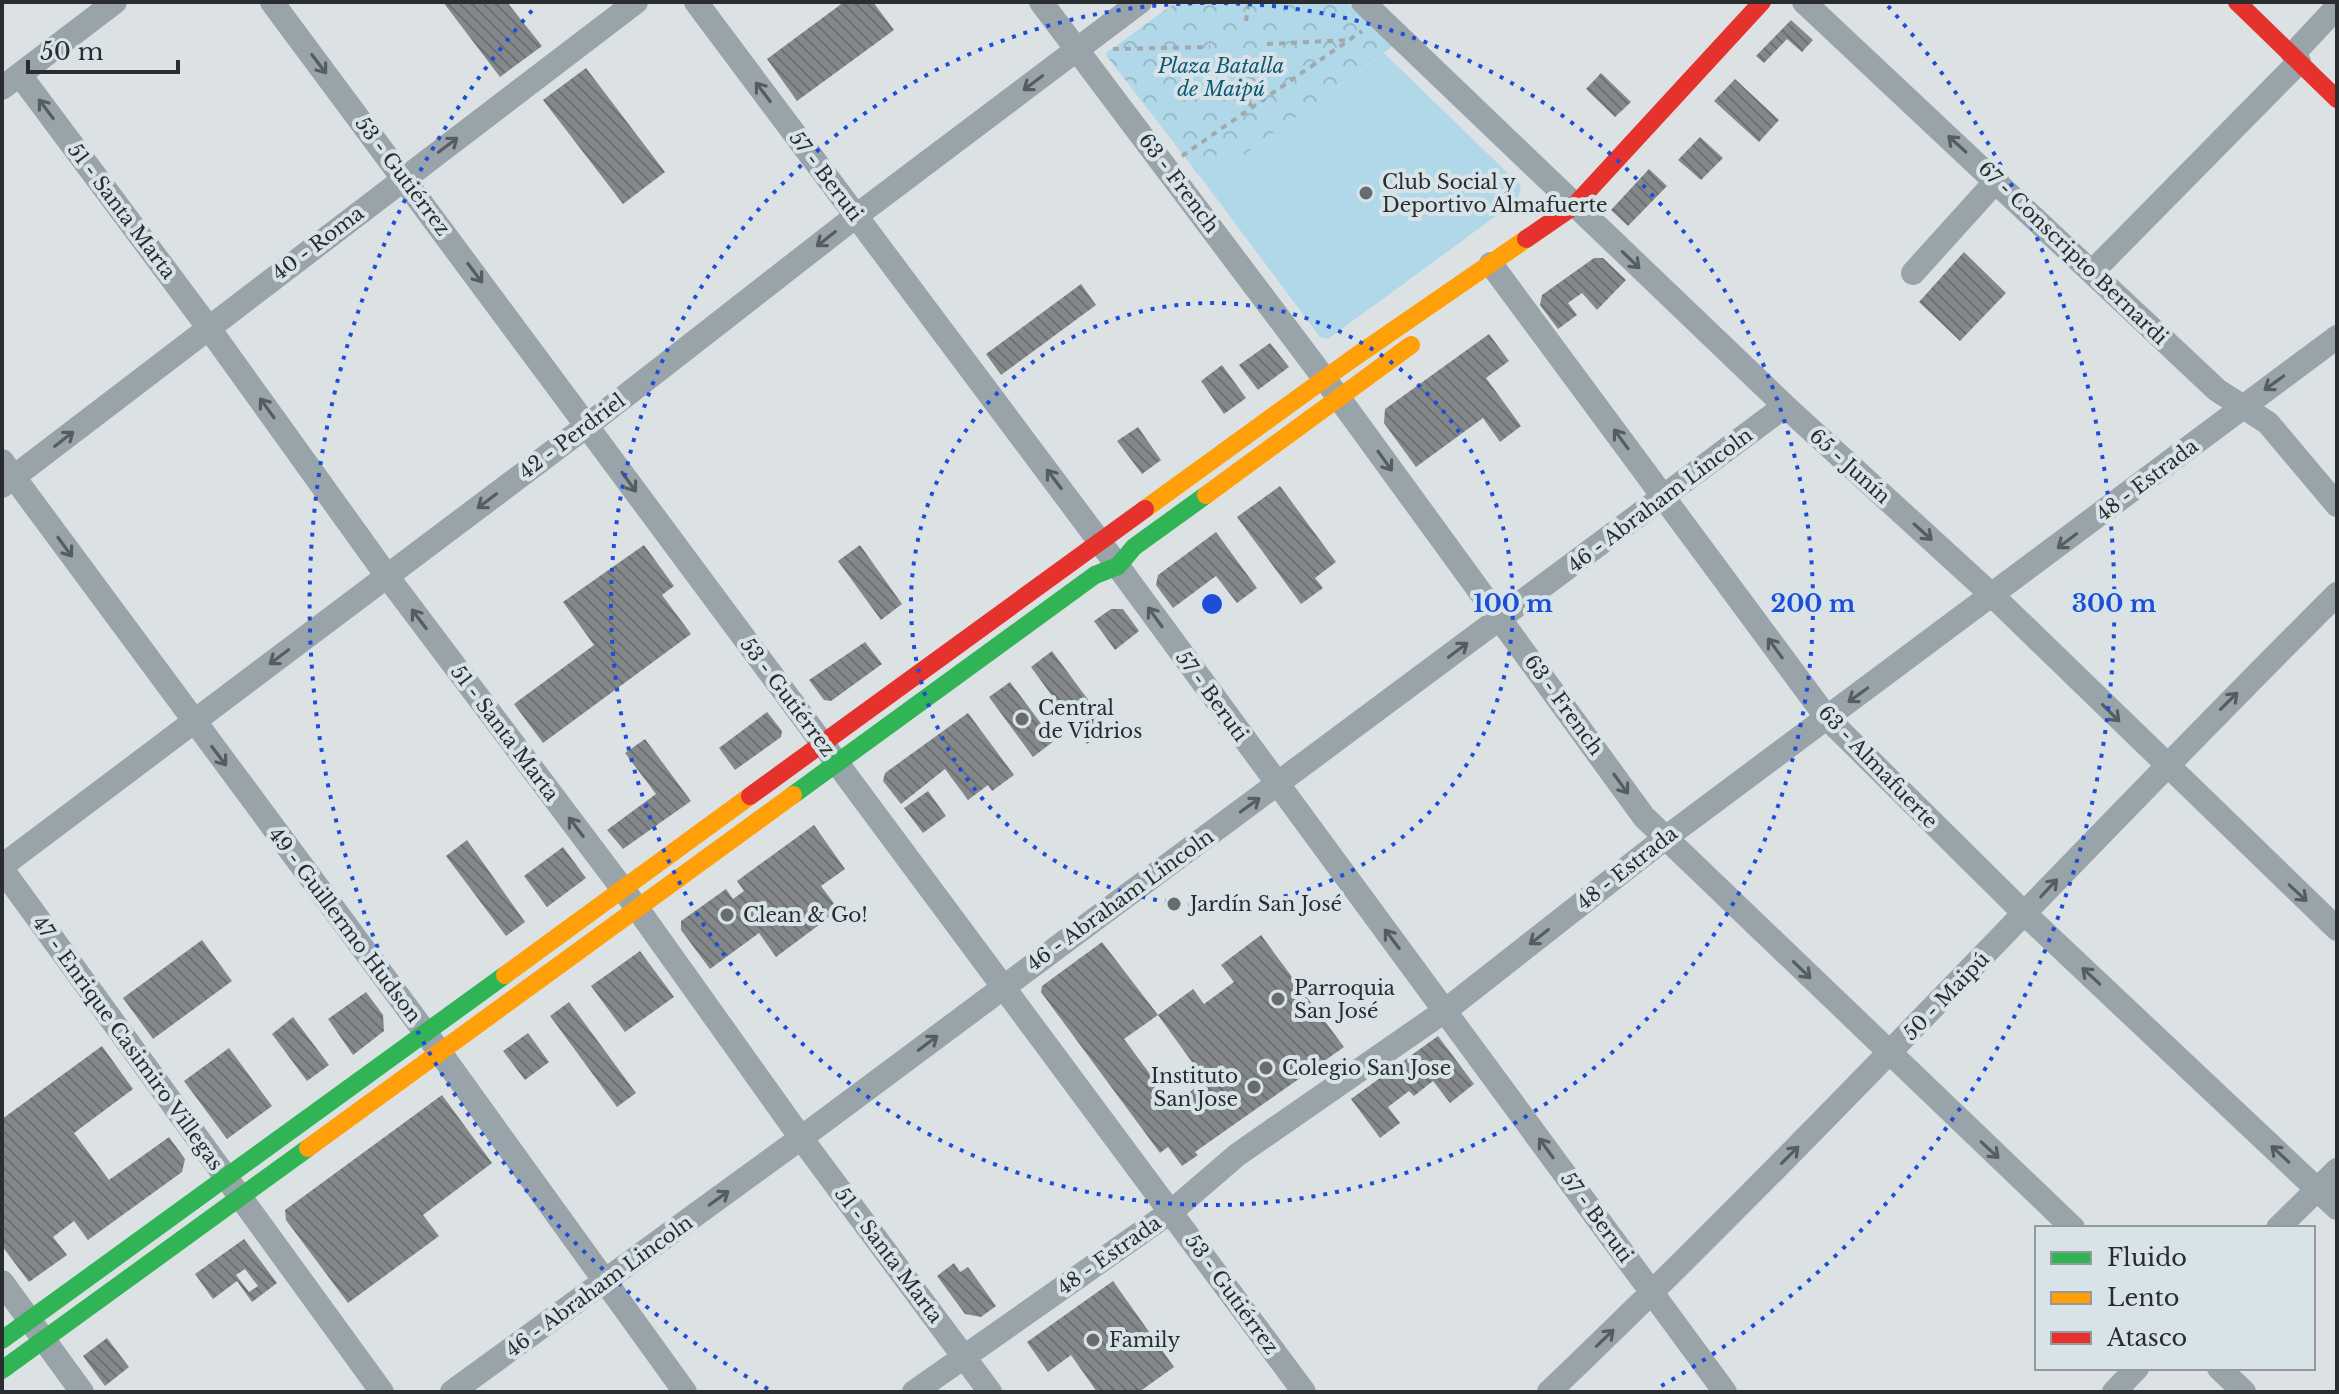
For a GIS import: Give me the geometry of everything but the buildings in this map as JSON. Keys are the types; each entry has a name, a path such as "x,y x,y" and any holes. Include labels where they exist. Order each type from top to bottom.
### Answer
{"main road":[{"path":"830,753 1100,542 1495,277 1574,206 1762,2"},
{"path":"2237,2 2337,99"},
{"path":"2,1370 37,1329 232,1187 830,753 1095,575 1118,566 1134,547 1332,388 1431,331"},
{"path":"2,1340 37,1329"}],"street":[{"path":"11,82 115,2"},
{"name":"53 - Gutiérrez","path":"272,2 1304,1392"},
{"name":"40 - Roma","path":"6,475 208,327 636,2"},
{"name":"57 - Beruti","path":"696,2 1118,566 1725,1392"},
{"name":"63 - French","path":"1041,2 1332,388 1664,839 2071,1226"},
{"name":"42 - Perdriel","path":"2,868 1140,2"},
{"name":"67 - Conscripto Bernardi","path":"1804,2 1997,180 2217,390 2268,423 2337,505"},
{"path":"2093,271 2296,58 2337,7"},
{"name":"65 - Junín","path":"1372,10 1785,406 1993,596 2165,766 2337,929"},
{"name":"51 - Santa Marta","path":"11,82 208,327 387,576 630,898 801,1138 990,1392"},
{"path":"1913,273 1997,180"},
{"name":"63 - Almafuerte","path":"1495,277 1827,718 2025,914 2337,1208"},
{"name":"48 - Estrada","path":"914,1392 1172,1211 1237,1155 1446,1010 1664,839 2337,337"},
{"name":"46 - Abraham Lincoln","path":"452,1392 1665,499 1785,406"},
{"name":"49 - Guillermo Hudson","path":"6,475 432,1042 685,1392"},
{"name":"50 - Maipú","path":"1549,1392 1652,1293 1889,1054 2165,766 2337,594"},
{"name":"47 - Enrique Casimiro Villegas","path":"2,868 382,1392"},
{"path":"2280,1226 2337,1170"},
{"path":"2,1282 82,1392"},
{"path":"2114,1392 2135,1370"},
{"path":"2221,1370 2244,1392"}],"path":[{"path":"1246,21 1249,2"},
{"path":"1167,167 1350,40 1372,10"},
{"path":"1267,44 1350,40"},
{"path":"1077,50 1210,47"},
{"path":"1240,78 1252,109"}],"green space":[{"name":"Plaza Batalla de Maipú","path":"1176,2 1347,2 1393,46 1205,183 1105,54"},
{"name":"Club Social y Deportivo Almafuerte","path":"1384,53 1521,186 1518,200 1328,339 1320,337 1205,183"}],"traffic: fast":[{"path":"793,795 1095,575 1118,566 1134,547 1206,495"},
{"path":"2,1340 505,975"},
{"path":"2,1370 308,1148"}],"traffic: slow":[{"path":"1145,509 1352,359 1526,239"},
{"path":"1206,495 1411,345"},
{"path":"308,1148 793,795"},
{"path":"505,975 750,796"}],"traffic: jam":[{"path":"1526,239 1574,206 1762,2"},
{"path":"2237,2 2337,99"},
{"path":"750,796 1145,509"}],"place":[{"name":"Club Social y Deportivo Almafuerte","path":"1366,193"},
{"name":"Central de Vidrios","path":"1022,719"},
{"name":"Jardín San José","path":"1174,904"},
{"name":"Clean & Go!","path":"727,915"},
{"name":"Parroquia San José","path":"1278,999"},
{"name":"Colegio San Jose","path":"1266,1068"},
{"name":"Instituto San Jose","path":"1254,1087"},
{"name":"Family","path":"1093,1340"}]}
